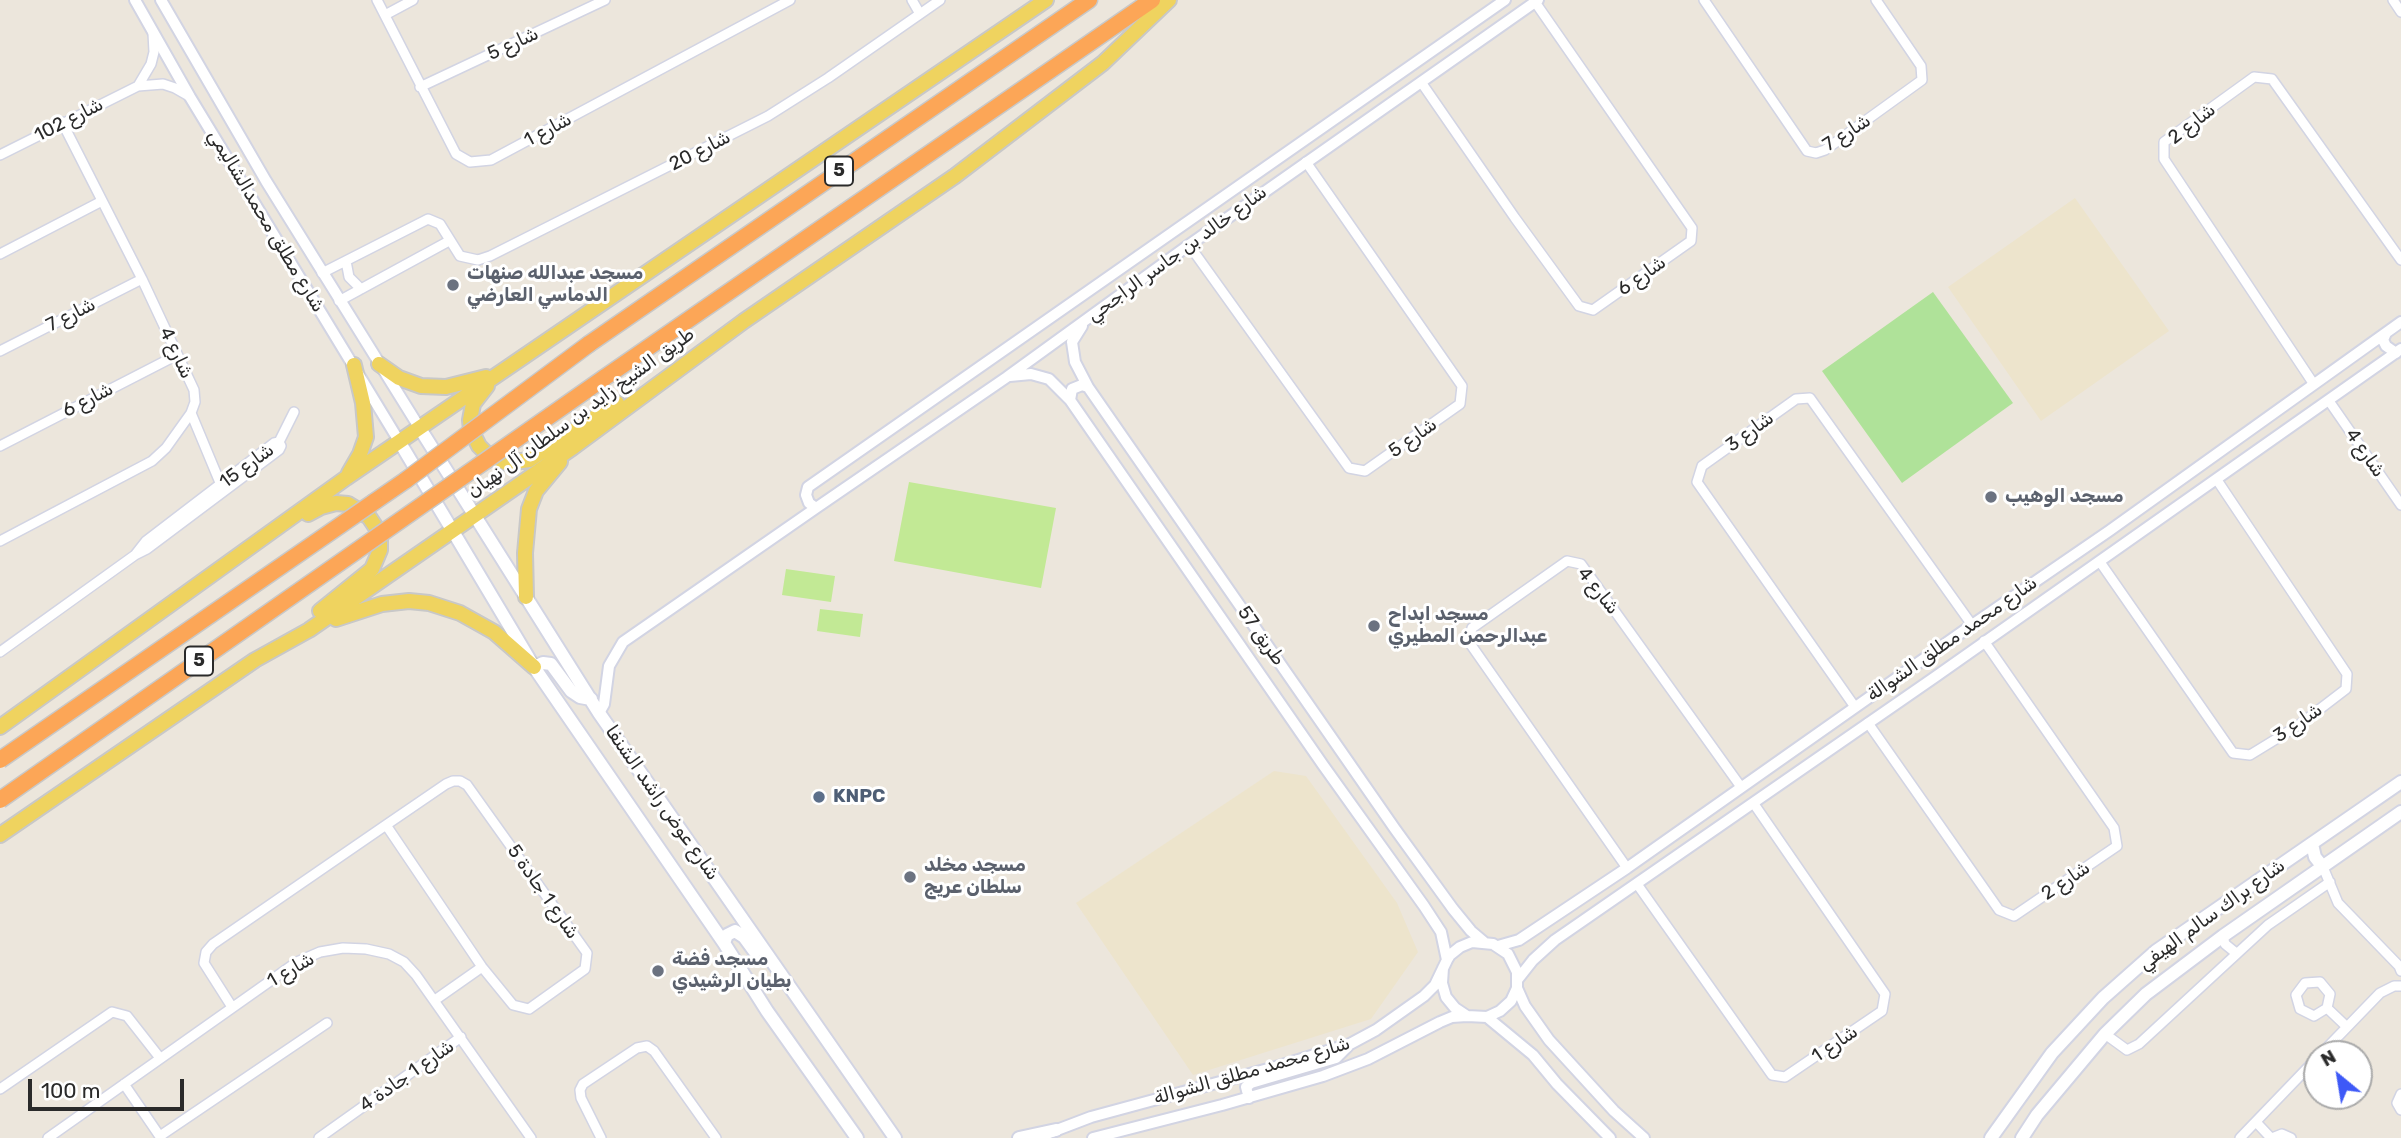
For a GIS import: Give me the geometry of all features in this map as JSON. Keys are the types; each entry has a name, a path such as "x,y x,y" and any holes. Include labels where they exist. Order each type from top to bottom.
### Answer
{"highway":[{"name":"5","path":"0,760 406,480 589,344 1089,0"},
{"name":"طريق الشيخ زايد بن سلطان آل نهيان","path":"0,800 1152,0"}],"main road":[{"path":"0,727 399,441 1046,0"},
{"name":"طريق الشيخ زايد بن سلطان آل نهيان","path":"0,835 255,660 309,630 572,448 744,321 955,176 1075,86 1169,0"},
{"path":"682,247 482,390 473,404 470,420 479,446 496,460 507,463 529,460 744,321"},
{"path":"379,364 398,378 421,386 446,387 497,374"},
{"path":"346,478 366,437 363,403 354,365"},
{"name":"شارع عوض راشد الشنفا","path":"419,428 599,713 894,1135"},
{"name":"شارع عوض راشد الشنفا","path":"399,441 534,667 854,1138"},
{"path":"526,597 525,553 529,509 536,491 572,448"},
{"path":"195,586 321,507 336,503 348,504 369,517 380,540 380,550 372,569 255,660"},
{"path":"309,630 353,611 382,604 409,601 429,603 460,613 494,632 534,667 543,663 551,664 571,691 580,697 591,699"},
{"name":"شارع براك سالم الهيفي","path":"1992,1138 2052,1053 2103,998 2156,951 2401,782"},
{"name":"شارع براك سالم الهيفي","path":"2022,1138 2037,1115 2105,1034 2146,994 2255,913 2401,812"},
{"path":"2312,844 2315,857 2323,867"},
{"path":"2240,893 2248,893 2255,898 2255,913"},
{"path":"724,943 727,934 736,931 740,933 802,1015 817,1033 826,1038"},
{"path":"1019,1138 1056,1130"}],"street":[{"name":"شارع مطلق محمدالشاليمي","path":"135,0 190,97 399,441"},
{"name":"شارع مطلق محمدالشاليمي","path":"161,0 266,181 419,428"},
{"name":"شارع 1","path":"377,0 456,154 470,162 491,160 790,0"},
{"path":"385,15 414,0"},
{"name":"شارع 5","path":"420,87 605,0"},
{"path":"912,0 920,14"},
{"name":"شارع 20","path":"322,273 428,219 440,224 455,251 466,258 478,260 490,256 768,116 920,14 928,4 940,0"},
{"name":"شارع خالد بن جاسر الراجحي","path":"816,508 807,499 808,487 1505,0"},
{"name":"شارع 7","path":"1704,0 1807,151 1816,153 1825,150 1922,80 1922,66 1876,0"},
{"path":"2393,0 2401,12"},
{"name":"شارع خالد بن جاسر الراجحي","path":"599,713 604,704 609,666 618,649 630,636 1007,377 1189,245 1537,1"},
{"name":"شارع 6","path":"1421,82 1579,306 1593,310 1691,241 1692,228 1537,1"},
{"path":"138,86 151,64 154,52 153,33"},
{"name":"شارع 2","path":"2313,383 2164,159 2164,142 2254,78 2272,79 2401,260"},
{"name":"شارع 102","path":"0,155 138,86 163,84 190,97"},
{"name":"شارع 4","path":"62,122 142,279 194,390 195,402 191,413 221,485"},
{"name":"شارع 5","path":"1189,245 1349,468 1365,471 1461,404 1462,386 1306,162"},
{"path":"247,190 257,192 263,188 266,181"},
{"path":"0,254 102,201"},
{"path":"339,301 449,241"},
{"path":"346,261 349,277 361,289"},
{"name":"شارع 7","path":"0,351 142,279"},
{"name":"طريق 57","path":"1087,318 1072,342 1075,362 1088,387 1395,829 1453,909 1484,942"},
{"name":"شارع محمد مطلق الشوالة","path":"1497,946 1529,934 1627,869 1924,658 2119,524 2401,322"},
{"path":"2386,333 2383,340 2386,346 2398,351"},
{"name":"شارع محمد مطلق الشوالة","path":"1517,984 1533,960 1555,940 1754,804 2398,351"},
{"name":"شارع 6","path":"0,446 177,355"},
{"path":"2352,357 2369,358 2372,364 2369,372"},
{"name":"طريق 57","path":"1007,377 1031,374 1049,379 1070,400 1441,932 1445,964"},
{"path":"1070,400 1072,389 1082,384 1088,387"},
{"name":"شارع 3","path":"1855,707 1697,482 1702,466 1796,399 1810,398 1972,625"},
{"name":"شارع 4","path":"2329,401 2401,505"},
{"path":"278,442 294,412"},
{"path":"0,541 152,461 166,448 191,413"},
{"name":"شارع 15","path":"0,652 151,546 282,446 278,442 274,443 146,541 135,555"},
{"name":"شارع 3","path":"2100,562 2233,754 2250,755 2299,725 2346,689 2347,674 2217,480"},
{"name":"شارع 4","path":"1627,869 1469,642 1472,628 1483,620 1567,561 1581,564 1741,787"},
{"name":"شارع 2","path":"1868,723 1999,910 2014,916 2117,846 2114,828 1984,641"},
{"path":"1924,658 1923,672 1935,677"},
{"path":"1892,681 1902,679 1908,685 1908,692 1904,697"},
{"name":"شارع 1 جادة 5","path":"232,1007 204,963 206,952 213,944 386,825 446,784 460,781 467,785 587,953 585,969 529,1009 513,1005 482,967 386,825"},
{"name":"شارع 1","path":"1637,884 1772,1075 1785,1077 1882,1011 1885,994 1754,804"},
{"path":"1378,841 1387,841 1395,829"},
{"path":"1392,860 1396,852 1409,847"},
{"path":"2323,867 2338,903 2401,971"},
{"path":"2105,1034 2127,1050 2139,1044 2268,925 2330,882"},
{"path":"2223,936 2225,944 2236,953"},
{"path":"1517,984 1506,1007 1487,1017 1467,1016 1455,1008 1446,997 1442,983 1445,964 1455,951 1465,944 1484,942 1497,946 1512,960 1525,1006 1549,1040 1614,1111 1644,1138"},
{"name":"شارع 1","path":"48,1138 297,962 342,948 366,949 388,954 416,975 531,1138"},
{"name":"شارع محمد مطلق الشوالة","path":"1038,1138 1091,1117 1350,1044 1376,1030 1424,996 1435,985 1445,964"},
{"path":"435,1000 482,967"},
{"path":"2334,1040 2380,993 2394,986 2401,986"},
{"path":"2327,1009 2347,1027"},
{"path":"0,1089 112,1012 127,1016 160,1058"},
{"name":"شارع محمد مطلق الشوالة","path":"1093,1138 1250,1098 1323,1076 1368,1059 1452,1017 1467,1016"},
{"path":"1487,1017 1533,1055 1557,1084 1610,1138"},
{"path":"124,1084 161,1137 327,1023"},
{"name":"شارع 1 جادة 4","path":"319,1138 461,1037"},
{"path":"1250,1098 1246,1087 1251,1083 1336,1058 1350,1044"},
{"path":"601,1138 581,1098 580,1090 583,1084 637,1048 647,1046 654,1051 716,1138"},
{"path":"2240,1138 2303,1073"},
{"path":"2401,1094 2397,1103 2401,1110"},
{"path":"2256,1122 2272,1138 2282,1134 2291,1138"}],"shaded area":[{"path":"2075,198 2169,331 2041,421 1948,287"},
{"path":"1274,771 1306,776 1397,903 1418,952 1371,1019 1193,1075 1076,903"}],"green space":[{"path":"1933,292 2013,403 1902,483 1822,371"},
{"path":"909,482 1056,508 1041,588 894,561"},
{"path":"786,569 835,576 831,602 782,595"},
{"path":"820,609 863,614 860,637 817,631"}],"place":[{"name":"مسجد عبدالله صنهات الدماسي العارضي","path":"453,285"},
{"name":"مسجد الوهيب","path":"1991,497"},
{"name":"مسجد ابداح عبدالرحمن المطيري","path":"1374,626"},
{"name":"KNPC","path":"819,797"},
{"name":"مسجد مخلد سلطان عريج","path":"910,877"},
{"name":"مسجد فضة بطيان الرشيدي","path":"658,971"}]}
